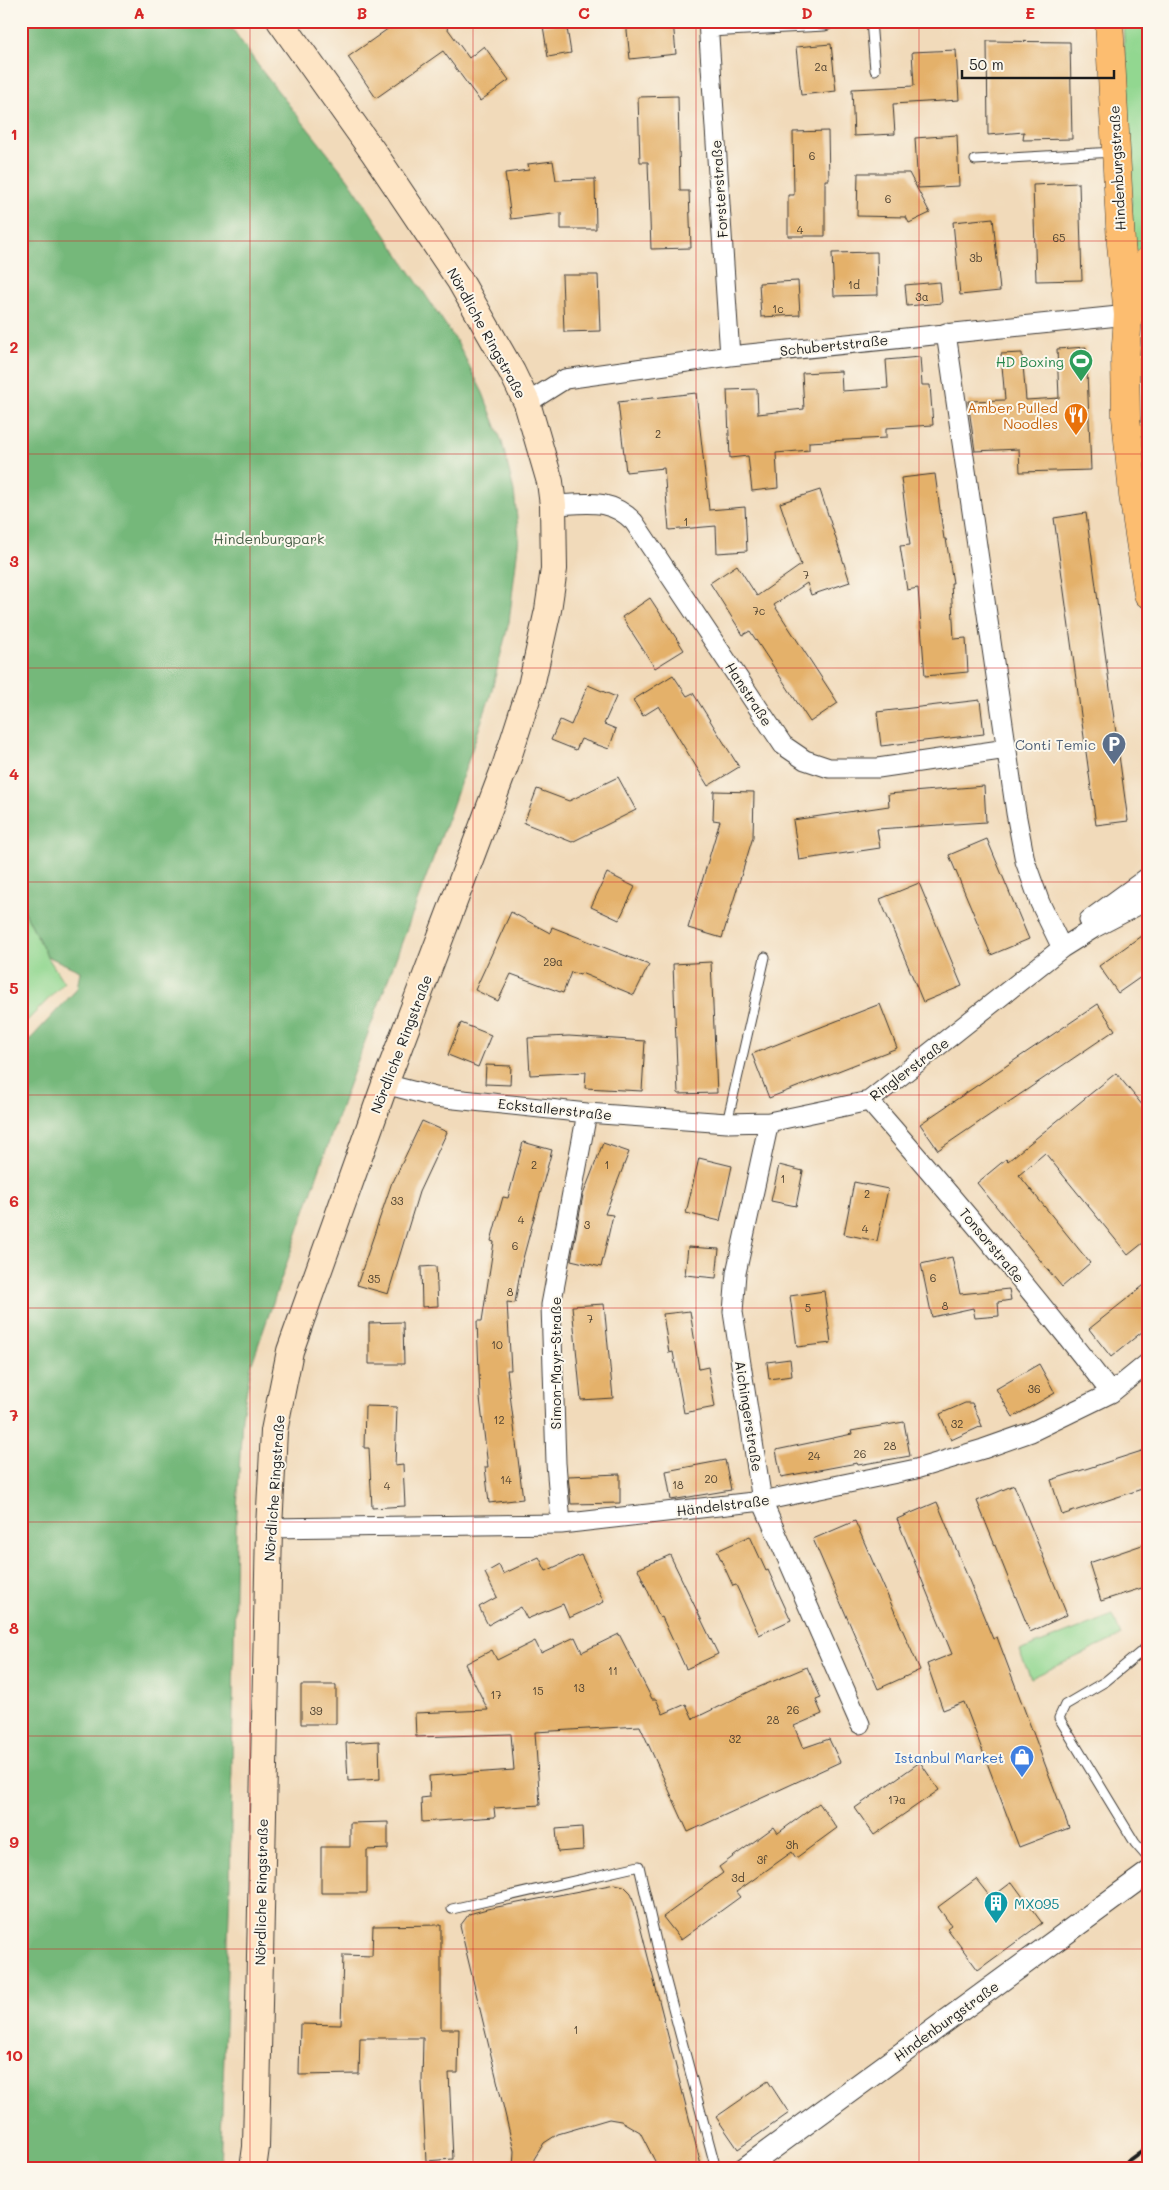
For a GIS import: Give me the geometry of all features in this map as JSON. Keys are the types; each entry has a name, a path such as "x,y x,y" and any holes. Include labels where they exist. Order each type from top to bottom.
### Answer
{"main road":[{"name":"Nördliche Ringstraße","path":"256,2162 269,1528 274,1431 290,1351 385,1084 502,773 531,686 548,610 554,570 553,505 550,482 527,403 512,372 460,281 374,153 280,21"},
{"name":"Hindenburgstraße","path":"1110,21 1116,152 1138,313"},
{"name":"Hindenburgstraße","path":"1148,261 1125,385 1128,445 1137,530 1148,594"}],"street":[{"path":"709,24 825,21"},
{"name":"Forsterstraße","path":"709,24 730,356"},
{"name":"Schubertstraße","path":"527,403 565,379 730,356 1138,313"},
{"path":"946,334 1025,861 1040,904 1062,948"},
{"name":"Hanstraße","path":"553,505 608,505 623,511 634,522 783,744 805,760 830,768 878,768 1007,749"},
{"name":"Ringlerstraße","path":"1062,948 1085,922 1148,877"},
{"name":"Ringlerstraße","path":"727,1123 769,1122 869,1101 1062,948 1094,928 1148,900"},
{"name":"Eckstallerstraße","path":"385,1084 435,1097 587,1113 727,1123"},
{"name":"Tonsorstraße","path":"869,1101 1065,1334 1111,1393"},
{"name":"Simon-Mayr-Straße","path":"561,1524 556,1463 551,1304 587,1113"},
{"name":"Aichingerstraße","path":"769,1122 736,1274 732,1312 762,1501 860,1724"},
{"name":"Händelstraße","path":"269,1528 561,1524 762,1501 916,1469 1031,1432 1111,1393 1148,1362"},
{"name":"Hindenburgstraße","path":"744,2169 1148,1873"}],"lane":[{"path":"871,21 875,70"},
{"path":"975,160 1116,152"},
{"path":"727,1123 765,957"},
{"path":"1148,1646 1106,1681 1065,1705 1059,1718 1135,1843 1148,1858"},
{"path":"452,1909 639,1866 660,1959 716,2169"}],"green space":[{"name":"Hindenburgpark","path":"21,21 227,21 262,71 348,179 457,342 483,393 502,442 514,491 519,537 509,622 490,697 450,813 348,1087 251,1366 242,1417 236,1529 230,1885 220,2169 21,2169 21,1049 77,989 80,971 47,956 21,904"},
{"path":"1123,21 1148,21 1148,229 1138,251 1133,246"},
{"path":"21,904 47,956 64,983 21,1027"},
{"path":"1113,1615 1121,1636 1031,1678 1019,1651"}],"building":[{"path":"399,21 442,21 469,58 484,46 509,80 480,101 443,51 376,98 348,57"},
{"path":"626,21 673,21 676,54 630,59"},
{"path":"566,22 571,53 548,57 543,26"},
{"path":"987,41 1070,42 1072,139 1023,140 1024,132 988,135"},
{"path":"831,44 836,91 801,95 796,47"},
{"path":"956,50 959,100 893,104 895,134 854,136 852,89 914,86 912,52"},
{"path":"678,96 680,191 689,191 691,248 651,249 648,162 640,162 638,97"},
{"path":"828,131 829,180 825,180 825,236 788,236 788,195 794,195 793,132"},
{"path":"957,135 959,186 918,188 915,138"},
{"path":"553,161 556,180 595,179 596,229 561,229 561,213 511,219 505,173 529,170 528,164"},
{"path":"858,173 909,173 930,213 909,223 906,217 857,216"},
{"path":"1079,183 1082,280 1036,281 1033,185"},
{"path":"993,218 1000,291 960,295 953,222"},
{"path":"877,252 878,295 834,296 832,253"},
{"path":"562,275 598,275 600,331 564,332"},
{"path":"798,281 800,315 761,317 759,283"},
{"path":"940,282 942,303 907,306 905,285"},
{"path":"1086,347 1091,470 1020,472 1019,449 975,451 968,401 1005,400 1001,354 1022,353 1026,400 1059,398 1057,349"},
{"path":"920,357 922,385 930,385 933,425 886,428 886,438 809,442 809,450 776,453 778,488 752,491 748,456 730,458 727,390 757,389 758,414 804,409 802,373 841,371 842,391 888,388 886,360"},
{"path":"696,393 709,510 745,507 747,551 717,553 716,526 669,530 664,468 626,472 618,402"},
{"path":"935,474 944,539 946,539 953,583 951,583 954,639 966,638 968,672 925,676 918,588 907,590 900,546 910,545 901,478"},
{"path":"820,490 850,582 811,595 807,583 774,605 838,703 810,722 750,631 743,635 710,583 737,565 757,596 801,565 780,503"},
{"path":"1086,513 1128,821 1096,825 1054,518"},
{"path":"650,598 684,650 655,668 622,617"},
{"path":"673,675 687,696 693,693 739,767 708,786 659,706 643,716 633,700"},
{"path":"588,685 616,697 604,724 616,729 609,749 581,739 576,750 551,740 560,720 571,725"},
{"path":"980,700 984,734 881,746 877,712"},
{"path":"618,777 636,810 572,842 524,823 537,789 569,801"},
{"path":"984,786 986,822 877,829 880,848 799,860 793,820 889,806 888,794"},
{"path":"714,791 754,792 753,837 722,938 688,928 720,821 713,820"},
{"path":"987,839 1029,939 991,955 949,855"},
{"path":"607,873 635,887 619,920 591,907"},
{"path":"919,883 962,986 923,1002 880,899"},
{"path":"511,912 550,933 552,927 649,965 634,995 581,973 580,975 571,972 563,993 511,974 498,1001 475,990"},
{"path":"1148,931 1148,972 1118,993 1099,966"},
{"path":"711,962 717,1093 678,1094 673,964"},
{"path":"880,1004 897,1048 769,1098 752,1054"},
{"path":"1098,1004 1115,1030 938,1150 920,1124"},
{"path":"461,1023 491,1035 478,1067 448,1055"},
{"path":"569,1036 645,1041 642,1091 585,1088 586,1072 530,1075 528,1038"},
{"path":"486,1065 511,1066 510,1085 485,1084"},
{"path":"1116,1073 1148,1112 1148,1239 1128,1255 1045,1153 1019,1175 1090,1263 1062,1287 977,1183 1006,1159 1008,1161"},
{"path":"422,1121 447,1132 419,1192 388,1294 357,1285 392,1182"},
{"path":"523,1142 552,1150 521,1266 515,1303 507,1302 511,1370 507,1370 523,1499 489,1503 485,1467 488,1467 480,1398 477,1321 482,1321 494,1242 491,1241 503,1197 508,1198"},
{"path":"603,1143 629,1152 605,1214 613,1215 601,1267 571,1260 583,1195"},
{"path":"699,1158 732,1166 720,1221 686,1213"},
{"path":"779,1165 803,1171 796,1206 771,1201"},
{"path":"854,1182 888,1189 877,1241 844,1234"},
{"path":"688,1247 719,1249 716,1278 685,1275"},
{"path":"952,1257 960,1294 1009,1289 1011,1300 998,1302 999,1316 975,1318 973,1308 932,1317 921,1264"},
{"path":"436,1266 438,1306 422,1307 421,1267"},
{"path":"1148,1282 1148,1327 1111,1357 1089,1329"},
{"path":"824,1291 831,1343 797,1347 790,1296"},
{"path":"604,1304 613,1398 581,1400 572,1306"},
{"path":"690,1311 699,1369 708,1367 715,1407 684,1413 673,1352 669,1353 663,1314"},
{"path":"403,1322 404,1364 369,1364 369,1323"},
{"path":"790,1359 792,1376 769,1379 767,1362"},
{"path":"1039,1364 1055,1393 1013,1417 996,1389"},
{"path":"965,1403 972,1403 982,1426 951,1440 940,1414"},
{"path":"365,1406 397,1407 395,1466 403,1465 405,1506 372,1508 369,1448 364,1448"},
{"path":"904,1422 910,1456 858,1465 857,1463 781,1477 776,1450 852,1434 851,1431"},
{"path":"1148,1449 1148,1487 1062,1515 1051,1480"},
{"path":"725,1460 731,1490 671,1500 666,1471"},
{"path":"620,1474 620,1503 571,1504 568,1476"},
{"path":"1014,1485 1067,1615 1030,1632 977,1501"},
{"path":"937,1502 993,1639 997,1637 1069,1828 1019,1847 964,1702 943,1710 927,1664 952,1654 897,1519"},
{"path":"855,1521 920,1670 878,1689 813,1539"},
{"path":"750,1536 791,1620 759,1635 736,1585 733,1586 717,1551"},
{"path":"1148,1543 1148,1586 1101,1601 1089,1563"},
{"path":"581,1555 604,1602 569,1618 563,1604 527,1619 521,1607 488,1625 479,1607 497,1597 485,1573 499,1565 503,1574 539,1557 546,1571"},
{"path":"670,1555 718,1654 686,1669 638,1569"},
{"path":"619,1634 652,1699 656,1699 663,1714 686,1704 693,1719 757,1688 807,1667 821,1698 816,1700 822,1714 794,1726 803,1748 829,1739 840,1762 688,1832 640,1726 535,1732 540,1805 494,1808 495,1817 422,1822 421,1798 430,1797 429,1776 514,1770 511,1734 416,1737 415,1713 488,1710 465,1664 492,1650 497,1660 535,1641 541,1653 575,1637 582,1652"},
{"path":"301,1685 336,1685 336,1724 301,1724"},
{"path":"379,1741 380,1779 348,1781 346,1743"},
{"path":"920,1762 939,1790 874,1835 855,1808"},
{"path":"819,1803 837,1828 796,1858 792,1852 736,1892 740,1897 681,1940 663,1917 723,1873 719,1867 774,1827 778,1833"},
{"path":"388,1822 388,1849 367,1850 367,1893 321,1893 321,1847 350,1847 350,1823"},
{"path":"582,1827 583,1850 558,1852 556,1829"},
{"name":"MX095","path":"976,1879 991,1898 1012,1882 1042,1923 978,1970 947,1928 951,1925 938,1907"},
{"path":"615,1884 624,1886 631,1893 635,1906 702,2169 659,2169 640,2132 621,2121 609,2119 558,2134 544,2143 534,2159 533,2169 513,2169 514,2151 460,1926 469,1914 487,1909"},
{"path":"441,1925 441,2029 459,2029 458,2073 449,2073 453,2159 426,2161 422,2082 423,2038 360,2038 359,2074 299,2075 300,2024 341,2025 343,1955 372,1956 373,1926"},
{"path":"768,2081 789,2113 738,2149 716,2117"}],"railway":[{"path":"1117,2169 1148,2146"}],"place":[{"name":"HD Boxing","path":"1081,382"},
{"name":"Amber Pulled Noodles","path":"1076,436"},
{"name":"Conti Temic","path":"1114,765"},
{"name":"Istanbul Market","path":"1022,1778"},
{"name":"MX095","path":"996,1924"}]}
